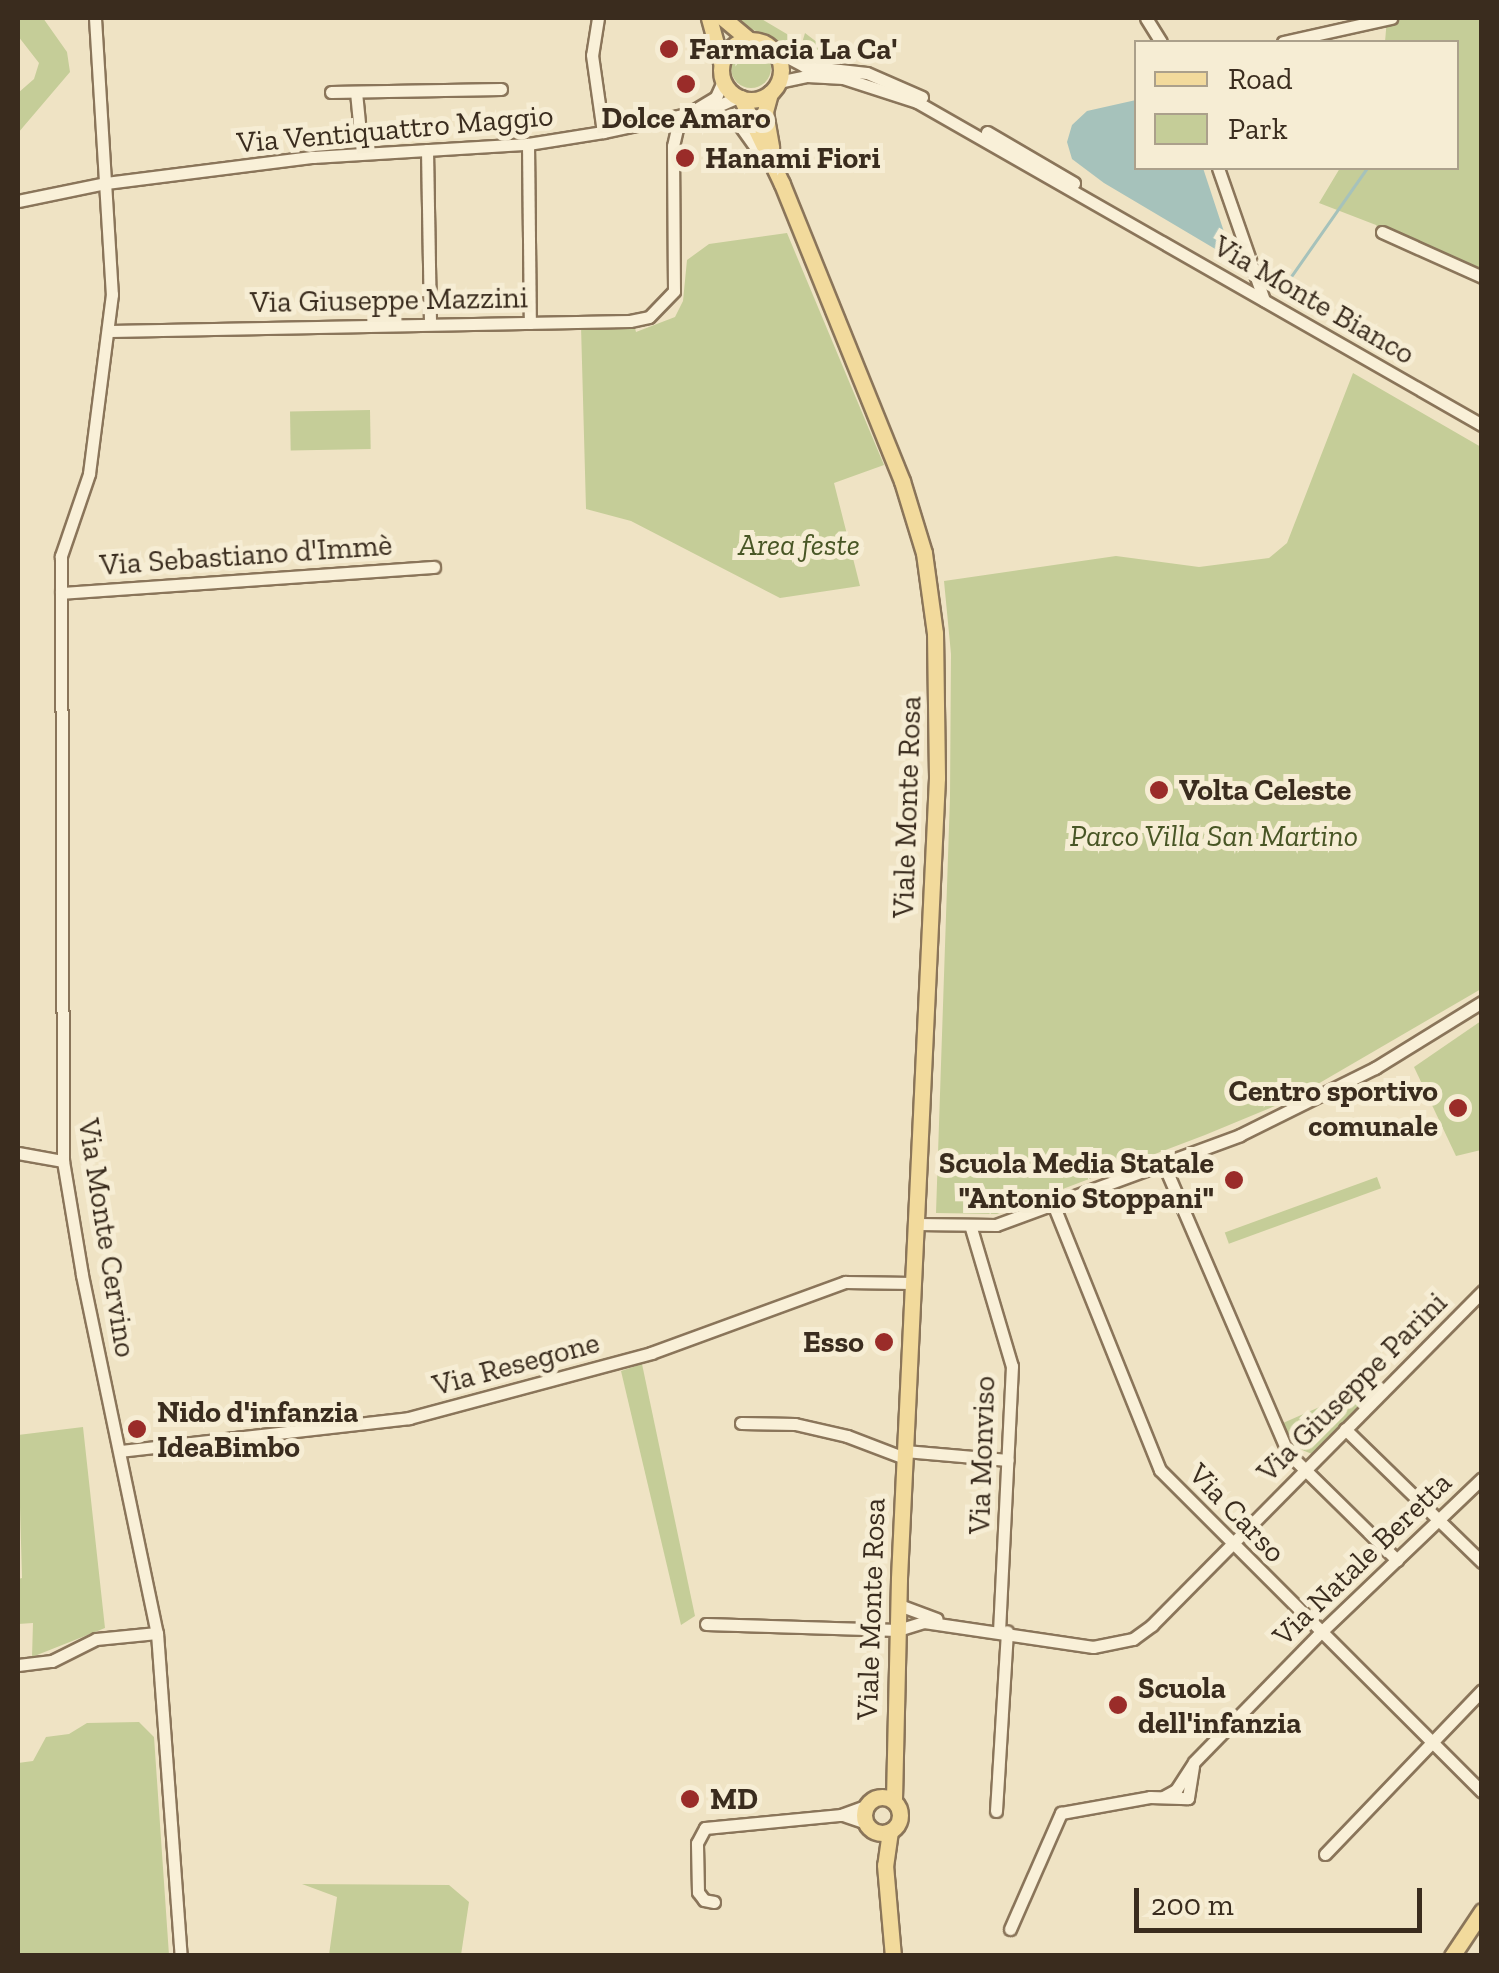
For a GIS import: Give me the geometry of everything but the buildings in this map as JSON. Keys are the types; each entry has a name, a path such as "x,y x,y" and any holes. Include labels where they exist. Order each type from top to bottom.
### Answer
{"main road":[{"path":"709,18 722,62 722,80"},
{"path":"723,18 749,40 774,50"},
{"path":"722,62 732,46 749,40"},
{"name":"Viale Monte Rosa","path":"774,50 781,66 766,124 779,178"},
{"name":"Viale Monte Rosa","path":"722,80 740,98 779,178 902,481 924,553 932,601 937,760 892,1762 894,1802 900,1814 877,1829"},
{"path":"740,98 754,100 774,88"},
{"name":"Viale Monte Rosa","path":"892,1762 871,1802 885,1864 894,1956"},
{"path":"871,1802 894,1802"},
{"path":"1452,1956 1482,1912"},
{"path":"1464,1956 1482,1930"}],"street":[{"path":"95,18 106,183"},
{"path":"598,18 592,55 604,132"},
{"path":"1146,18 1160,40"},
{"path":"1292,40 1390,18"},
{"name":"Via Monte Bianco","path":"774,50 800,64 852,69 912,91 1041,162 1122,218"},
{"name":"Via Monte Bianco","path":"774,88 834,76 904,96 1482,424"},
{"path":"689,115 716,97 722,80"},
{"path":"331,92 500,89"},
{"path":"356,92 362,154"},
{"name":"Via Ventiquattro Maggio","path":"18,201 106,183 362,154 528,144 689,115 740,98"},
{"name":"Via Ventiquattro Maggio","path":"689,115 741,123 779,178"},
{"name":"Via Giuseppe Mazzini","path":"110,331 630,321 649,316 664,306 674,291 673,146 689,115"},
{"path":"528,144 530,322"},
{"path":"427,150 430,324"},
{"path":"1219,170 1264,300"},
{"name":"Via Monte Cervino","path":"106,183 110,331 89,474 63,539 63,1161 157,1632 180,1956"},
{"path":"1382,232 1482,277"},
{"name":"Via Sebastiano d'Immè","path":"61,592 434,567"},
{"path":"916,1224 971,1228 996,1225 1164,1165 1301,1108 1482,1002"},
{"path":"18,1153 63,1161"},
{"path":"1164,1165 1288,1453 1396,1560"},
{"name":"Via Carso","path":"1053,1204 1160,1470 1482,1792"},
{"name":"Via Monviso","path":"971,1228 1012,1366 996,1811"},
{"name":"Via Resegone","path":"120,1451 410,1418 651,1353 844,1282 914,1283"},
{"name":"Via Giuseppe Parini","path":"706,1624 898,1630 924,1622 1092,1646 1133,1639 1152,1626 1482,1291"},
{"name":"Viale Monte Rosa","path":"741,1423 795,1424 905,1455"},
{"path":"1345,1429 1482,1562"},
{"path":"905,1455 1008,1460"},
{"name":"Via Natale Beretta","path":"1010,1929 1061,1813 1163,1797 1176,1790 1194,1762 1320,1633 1482,1478"},
{"name":"Via Giuseppe Parini","path":"899,1605 950,1624"},
{"path":"18,1665 52,1661 106,1637 157,1632"},
{"path":"1325,1854 1482,1690"},
{"path":"714,1902 704,1900 698,1892 696,1843 705,1828 842,1814 871,1802"},
{"path":"842,1814 877,1829"}],"green space":[{"path":"18,18 43,18 67,52 70,72 18,133 18,93 34,79 39,63 18,36"},
{"path":"728,18 760,18 802,43 805,33 818,43 818,54 799,60 771,38"},
{"path":"1387,18 1481,18 1481,277 1382,232 1376,225 1319,203 1339,170 1459,170 1459,40 1385,40"},
{"path":"751,48 765,54 771,68 765,82 751,88 737,82 731,68 737,54"},
{"name":"Area feste","path":"787,233 884,465 834,483 860,586 780,598 631,521 586,509 581,326 634,324 636,332 675,317 683,301 687,260 709,244"},
{"name":"Parco Villa San Martino","path":"1353,373 1481,447 1481,989 1292,1099 1205,1135 997,1214 936,1213 950,797 951,654 944,581 1116,556 1199,567 1269,558 1287,543"},
{"path":"370,410 371,449 291,450 290,411"},
{"name":"Centro sportivo comunale","path":"1481,1021 1481,1150 1456,1156 1414,1067"},
{"path":"1377,1177 1381,1188 1229,1244 1225,1232"},
{"path":"642,1364 695,1616 681,1625 621,1371"},
{"path":"1356,1391 1361,1405 1312,1454 1292,1446 1283,1423"},
{"path":"83,1427 105,1628 32,1657 33,1623 18,1624 18,1579 22,1578 18,1435"},
{"path":"139,1722 154,1737 169,1955 18,1955 18,1763 33,1761 46,1737 69,1734 87,1723"},
{"path":"302,1884 449,1885 469,1902 461,1955 329,1955 337,1897"}],"water":[{"path":"1134,100 1134,170 1204,170 1229,247 1222,253 1104,183 1072,159 1067,142 1072,125 1087,111"}],"waterway":[{"path":"1283,288 1366,170"}],"place":[{"name":"Farmacia La Ca'","path":"669,49"},
{"name":"Dolce Amaro","path":"686,84"},
{"name":"Hanami Fiori","path":"685,158"},
{"name":"Volta Celeste","path":"1159,790"},
{"name":"Centro sportivo comunale","path":"1458,1108"},
{"name":"Scuola Media Statale \"Antonio Stoppani\"","path":"1234,1180"},
{"name":"Esso","path":"884,1342"},
{"name":"Nido d'infanzia IdeaBimbo","path":"137,1429"},
{"name":"Scuola dell'infanzia","path":"1118,1705"},
{"name":"MD","path":"690,1799"}]}
